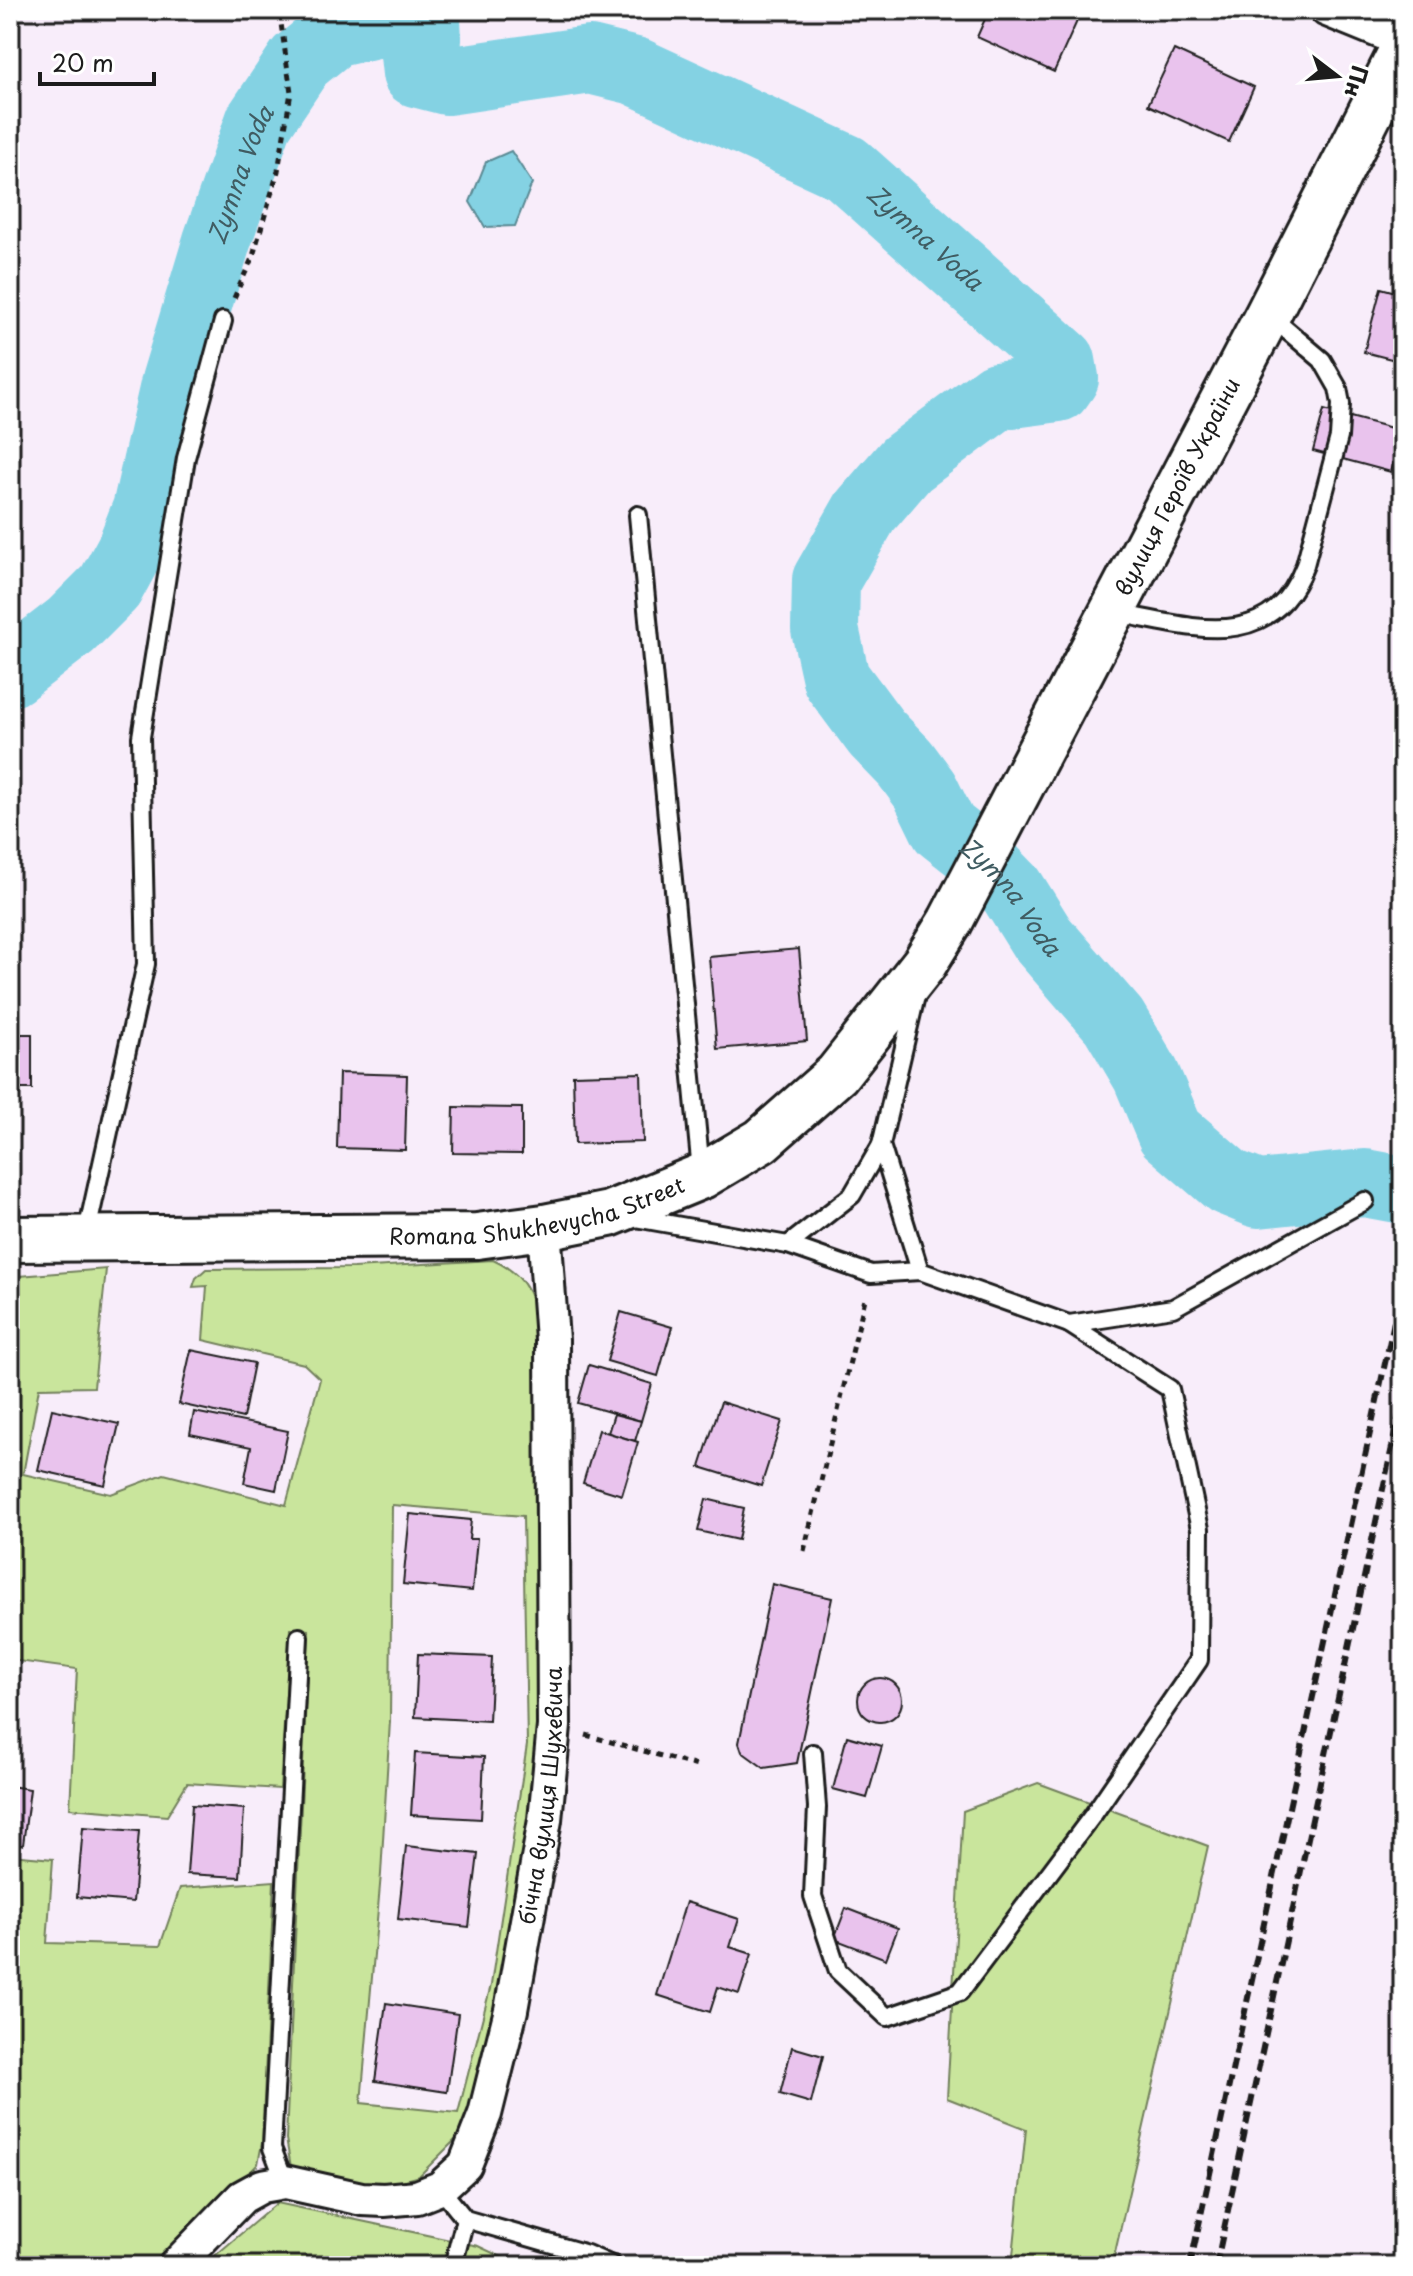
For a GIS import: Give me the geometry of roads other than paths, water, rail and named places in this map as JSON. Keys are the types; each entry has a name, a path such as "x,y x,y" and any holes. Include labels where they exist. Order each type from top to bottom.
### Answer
{"main road":[{"name":"вулиця Героїв України","path":"950,922 1268,314 1403,48"},
{"name":"Romana Shukhevycha Street","path":"10,1239 477,1236 609,1214 702,1176 761,1141 837,1074 924,964 950,922"}],"street":[{"path":"1327,10 1403,41"},
{"name":"бічна вулиця Шухевича","path":"440,2188 465,2165 485,2114 511,2010 545,1820 554,1726 552,1340 544,1227"},
{"path":"175,2266 242,2197 262,2186 285,2182 362,2199 384,2200 417,2197 440,2188"}],"lane":[{"path":"1111,612 1225,630 1247,626 1267,617 1284,603 1297,586 1339,437 1341,404 1338,388 1322,360 1268,314"},
{"path":"85,1238 146,964 141,737 186,458 223,321"},
{"path":"638,515 702,1176"},
{"path":"788,1245 852,1195 881,1145 924,964"},
{"path":"881,1145 920,1271"},
{"path":"1069,1324 1173,1308 1365,1201"},
{"path":"609,1214 788,1245 871,1274 920,1271 1069,1324 1170,1389 1200,1529 1199,1660 1093,1815 960,1992 887,2017 838,1971 813,1896 817,1807 813,1753"},
{"path":"285,2182 272,2148 299,1637"},
{"path":"440,2188 465,2219 587,2254 614,2266"},
{"path":"453,2266 465,2219"}],"water":[{"path":"511,151 532,183 515,226 485,227 470,202 486,162"}],"waterway":[{"name":"Zymna Voda","path":"10,673 71,626 110,587 130,550 146,509 175,381 217,241 259,122 300,61 333,34 414,15 427,21 428,40 414,55 416,73 447,81 590,60 635,71 846,168 1062,361 1065,378 1058,388 997,396 906,464 865,512 826,580 825,629 836,679 876,733 905,763 925,790 944,829 981,858 1012,890 1042,938 1114,1021 1146,1075 1170,1132 1228,1182 1258,1194 1365,1183 1403,1190"}],"railway":[{"path":"1190,2266 1403,1280"},
{"path":"1216,2266 1403,1396"}]}
